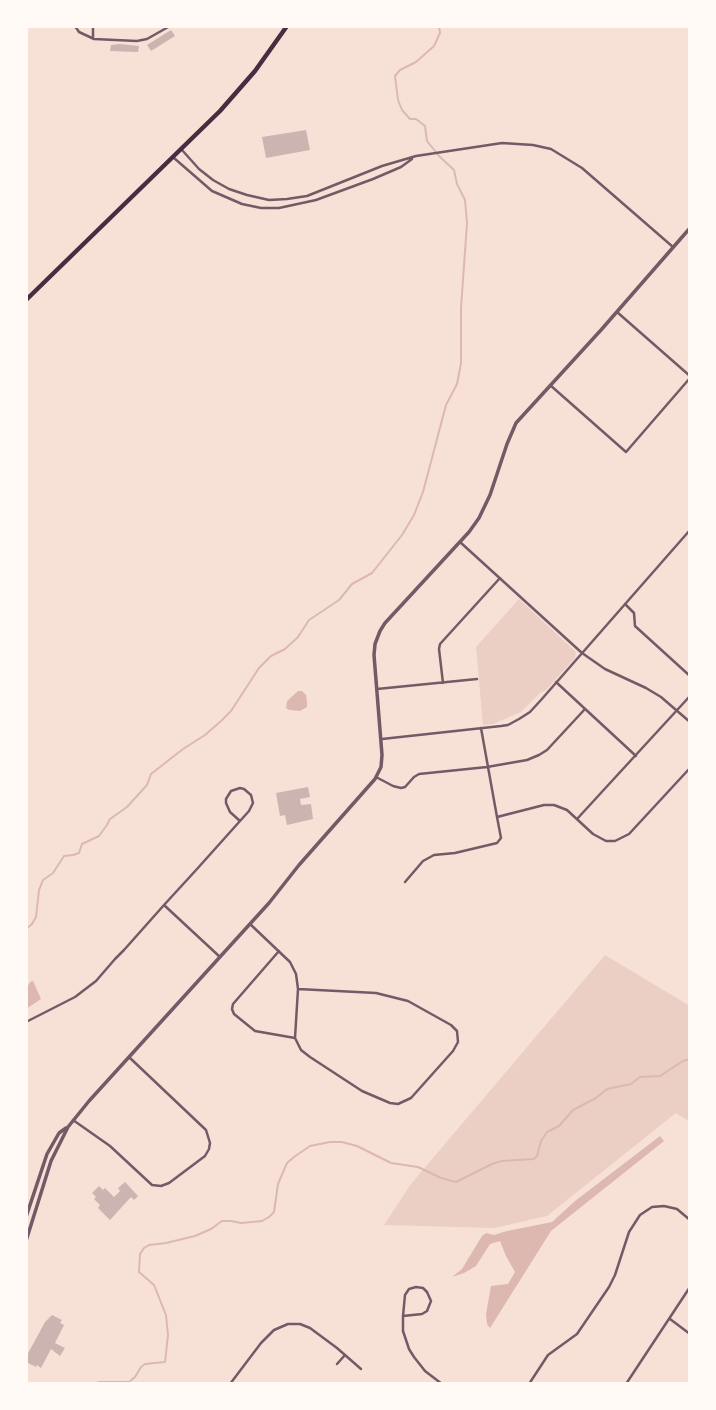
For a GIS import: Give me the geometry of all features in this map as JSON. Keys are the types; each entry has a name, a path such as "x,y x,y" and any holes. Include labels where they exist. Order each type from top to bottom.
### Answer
{"main road":[{"path":"26,300 220,111 247,82 287,26"}],"street":[{"path":"75,26 93,38 141,41 170,26"},
{"path":"93,26 93,38"},
{"path":"181,150 213,180 229,189 269,200 307,196 382,166 416,156 502,144 533,145 551,149 582,168 673,247"},
{"path":"174,158 224,197 261,208 279,208 338,193 401,167 416,156"},
{"path":"26,1241 51,1161 73,1120 250,924 376,777 382,763 374,651 380,631 469,532 484,508 516,423 690,228"},
{"path":"550,385 626,452 690,377 617,312"},
{"path":"382,739 508,725 530,712 690,530"},
{"path":"460,542 582,653 605,669 653,692 690,722"},
{"path":"443,683 440,644 500,578"},
{"path":"625,604 634,613 635,626 690,676"},
{"path":"377,689 477,679"},
{"path":"556,682 636,756"},
{"path":"577,819 690,696"},
{"path":"376,777 401,788 419,774 527,760 547,750 585,709"},
{"path":"405,882 423,861 433,855 455,853 500,841 481,728"},
{"path":"497,817 548,804 561,807 593,834 611,841 625,837 690,768"},
{"path":"26,1022 92,985 164,905 240,821 249,811 253,803 248,792 240,788 228,794 226,803 240,821"},
{"path":"164,905 220,957"},
{"path":"250,924 295,969 298,989 295,1038 297,1044 304,1053 366,1093 398,1104 411,1098 453,1051 459,1040 457,1031 451,1025 428,1010 397,997 356,991 298,989"},
{"path":"279,951 233,1004 232,1009 234,1014 255,1031 295,1038"},
{"path":"73,1120 110,1146 149,1183 155,1185 169,1183 205,1156 210,1143 206,1130 189,1111 130,1058"},
{"path":"26,1217 47,1154 59,1133 68,1127"},
{"path":"529,1384 548,1355 577,1334 602,1297 615,1275 626,1238 640,1215 652,1207 664,1206 677,1209 690,1220"},
{"path":"403,1316 427,1311 431,1301 428,1292 418,1287 411,1288 404,1297 403,1316 403,1331 409,1349 419,1364 442,1384"},
{"path":"626,1384 690,1287"},
{"path":"669,1318 690,1334"},
{"path":"230,1384 261,1343 274,1330 284,1325 295,1324 310,1328 361,1369"},
{"path":"337,1364 345,1355"}],"shaded area":[{"path":"519,599 574,650 575,658 545,691 521,712 493,724 483,725 476,647"},
{"path":"298,691 306,695 307,707 300,711 289,710 286,708 287,701"},
{"path":"605,955 690,1006 690,1122 676,1113 547,1216 494,1228 384,1225 411,1184"},
{"path":"33,981 41,999 26,1009 26,990"},
{"path":"660,1136 664,1141 551,1231 490,1328 486,1314 491,1286 508,1284 515,1272 500,1241 490,1244 476,1266 452,1277 462,1269 482,1236 486,1233 494,1235 552,1222 575,1201"}],"building":[{"path":"171,30 175,36 151,51 147,45"},
{"path":"111,45 139,46 138,52 110,51"},
{"path":"306,130 310,150 266,158 262,137"},
{"path":"308,787 310,797 300,799 301,805 311,804 313,819 287,825 285,815 280,816 276,793"},
{"path":"125,1182 138,1196 134,1200 131,1197 110,1220 98,1208 100,1205 92,1193 99,1186 114,1197"},
{"path":"52,1315 62,1320 60,1323 64,1325 55,1343 65,1348 60,1356 51,1349 41,1368 37,1365 36,1367 26,1362 26,1357 45,1322"}],"waterway":[{"path":"26,929 36,917 43,880 53,873 64,856 79,853 82,844 99,836 110,819 127,807 147,785 151,774 221,721 231,711 259,668 271,656 285,649 298,637 309,620 339,600 352,584 372,573 414,515 423,492 446,405 457,384 461,363 461,308 467,223 465,200 454,170 427,141 425,126 416,119 410,119 402,110 395,76 434,46 440,33 439,26"},
{"path":"95,1384 129,1382 145,1364 165,1362 168,1335 166,1315 154,1285 139,1272 140,1254 144,1248 195,1236 222,1221 241,1223 262,1221 269,1217 274,1212 278,1184 287,1163 310,1146 342,1142 357,1146 391,1163 418,1167 456,1182 502,1161 534,1159 547,1132 559,1126 573,1110 607,1089 631,1084 640,1077 660,1076 690,1059"}]}
